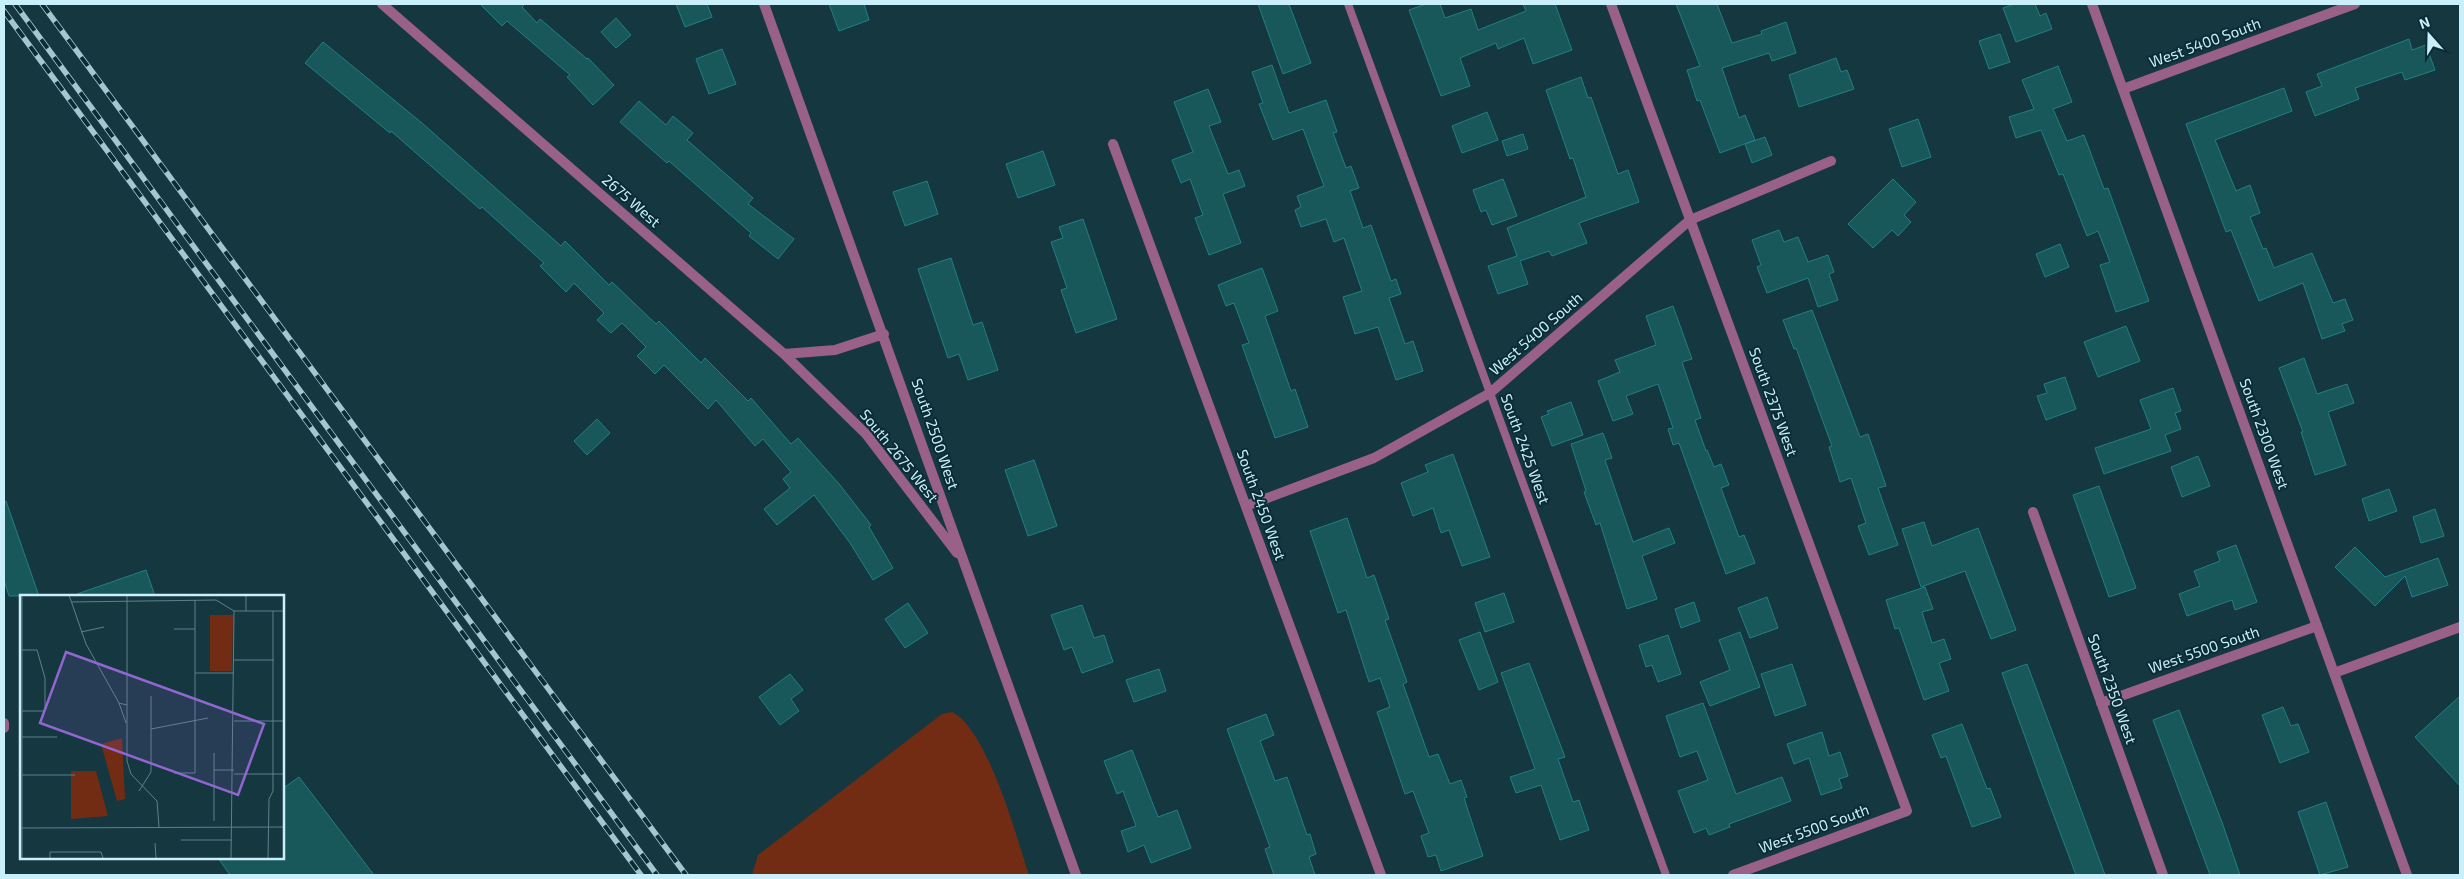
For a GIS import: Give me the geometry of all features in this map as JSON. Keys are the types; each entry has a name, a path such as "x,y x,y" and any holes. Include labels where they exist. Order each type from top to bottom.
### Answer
{"street":[{"name":"2675 West","path":"382,4 784,354"},
{"name":"South 2500 West","path":"764,4 884,334 963,562 1076,875"},
{"name":"South 2375 West","path":"1611,4 1906,811"},
{"name":"South 2300 West","path":"2092,4 2408,875"},
{"name":"West 5400 South","path":"2123,89 2355,4"},
{"name":"South 2450 West","path":"1113,144 1381,875"},
{"name":"West 5400 South","path":"1246,506 1374,458 1490,393 1690,220 1831,161"},
{"path":"784,354 835,350 884,334"},
{"name":"South 2675 West","path":"784,354 866,434 963,562"},
{"name":"South 2350 West","path":"2033,512 2163,875"},
{"name":"West 5500 South","path":"2101,703 2317,626"},
{"path":"2334,673 2460,627"},
{"name":"West 5500 South","path":"1733,875 1906,811"}],"lane":[{"name":"South 2425 West","path":"1348,4 1666,875"}],"shaded area":[{"path":"952,712 965,723 989,761 1029,875 752,875 758,855 942,714"}],"building":[{"path":"480,4 525,4 522,7 537,23 540,19 588,58 614,85 593,105 567,77 570,75 507,21 502,26"},
{"path":"676,4 707,4 712,17 685,27"},
{"path":"829,4 864,4 869,20 839,31"},
{"path":"1258,4 1289,4 1311,63 1283,74"},
{"path":"1426,4 1440,4 1445,18 1471,9 1478,30 1526,11 1523,4 1555,4 1572,50 1533,64 1524,38 1498,49 1496,43 1460,58 1470,86 1441,96 1409,10"},
{"path":"1676,4 1717,4 1732,43 1762,34 1761,31 1786,22 1796,53 1772,61 1769,53 1722,68 1739,118 1745,115 1755,140 1720,153 1700,100 1697,101 1687,70 1700,66"},
{"path":"2014,4 2035,4 2040,16 2046,13 2052,29 2016,42 2003,8"},
{"path":"616,18 631,35 616,48 601,32"},
{"path":"2000,34 2010,62 1989,69 1979,41"},
{"path":"2409,39 2412,50 2426,45 2435,70 2405,80 2402,72 2355,88 2359,99 2315,116 2306,92 2322,86 2317,74"},
{"path":"323,42 422,123 561,246 565,241 609,285 612,282 656,324 659,321 701,363 705,358 748,401 751,398 791,444 798,438 840,485 871,525 869,527 893,568 873,580 850,543 814,495 777,525 764,509 790,488 783,479 791,472 763,439 755,446 716,400 708,409 664,365 655,374 637,356 646,347 622,323 611,333 597,320 604,313 574,283 566,292 540,266 544,263 482,207 480,209 391,131 390,133 305,63"},
{"path":"722,49 736,84 709,94 696,59"},
{"path":"1836,58 1841,72 1847,70 1854,89 1799,107 1789,75"},
{"path":"1272,65 1289,113 1326,100 1337,132 1333,133 1346,168 1351,166 1359,188 1350,191 1363,228 1371,225 1391,281 1396,279 1401,294 1389,298 1405,344 1413,341 1423,371 1396,380 1378,327 1355,334 1343,297 1362,291 1344,238 1334,242 1326,219 1301,227 1295,210 1301,207 1297,196 1324,186 1303,129 1273,140 1259,104 1263,103 1252,72"},
{"path":"2058,66 2072,102 2053,109 2067,141 2084,135 2104,189 2108,188 2149,301 2116,312 2100,265 2110,262 2098,231 2087,236 2063,174 2059,175 2041,130 2016,138 2009,117 2034,109 2022,80"},
{"path":"1581,77 1588,98 1591,97 1618,174 1628,170 1639,202 1579,223 1587,243 1552,256 1549,251 1520,261 1528,284 1498,294 1488,266 1517,256 1507,228 1586,197 1573,158 1570,159 1546,90"},
{"path":"2284,88 2292,111 2215,140 2236,191 2250,185 2260,213 2250,217 2263,249 2266,248 2274,268 2312,253 2333,303 2345,299 2353,320 2342,324 2345,331 2322,339 2303,283 2259,301 2231,230 2226,232 2186,124"},
{"path":"1208,89 1221,122 1209,126 1228,174 1239,170 1245,186 1223,194 1241,243 1209,255 1195,218 1203,215 1190,179 1181,183 1172,160 1193,152 1174,102"},
{"path":"639,101 666,125 673,116 693,133 687,140 753,198 748,204 794,239 778,259 749,236 751,233 669,161 667,163 620,122"},
{"path":"1487,112 1498,140 1462,153 1452,126"},
{"path":"1918,119 1931,157 1902,167 1889,129"},
{"path":"1523,134 1528,149 1507,156 1502,141"},
{"path":"1765,137 1772,155 1752,163 1745,144"},
{"path":"1043,151 1055,185 1018,198 1006,164"},
{"path":"1503,179 1517,216 1492,225 1486,210 1481,212 1473,190"},
{"path":"1893,179 1916,202 1904,215 1911,222 1898,236 1892,230 1873,248 1848,224"},
{"path":"927,181 938,214 905,226 893,192"},
{"path":"1083,219 1117,319 1076,333 1061,290 1067,288 1051,242 1063,238 1059,227"},
{"path":"1779,230 1784,242 1798,237 1808,262 1828,255 1834,272 1829,274 1838,300 1818,307 1808,278 1767,293 1757,267 1761,265 1752,240"},
{"path":"2060,244 2069,267 2045,277 2036,254"},
{"path":"951,258 973,325 982,322 998,370 968,380 959,354 948,358 918,269"},
{"path":"1262,268 1278,311 1265,316 1291,391 1295,389 1308,427 1275,438 1242,345 1249,343 1234,303 1226,306 1218,285"},
{"path":"1673,306 1692,359 1682,362 1701,418 1695,420 1714,467 1721,464 1729,485 1721,488 1739,537 1744,535 1755,563 1726,574 1679,443 1673,445 1668,429 1673,428 1658,384 1626,396 1633,414 1613,421 1598,381 1620,372 1615,360 1656,345 1646,316"},
{"path":"1812,310 1860,437 1868,434 1886,486 1878,488 1898,545 1869,555 1858,526 1866,523 1851,478 1840,482 1829,447 1832,446 1796,348 1794,349 1783,320"},
{"path":"2126,326 2140,361 2098,377 2084,342"},
{"path":"2304,358 2317,394 2347,384 2354,403 2328,412 2346,465 2315,475 2301,432 2303,432 2279,368"},
{"path":"2065,377 2076,409 2046,420 2037,396 2047,393 2044,384"},
{"path":"2173,388 2181,411 2175,413 2181,429 2165,435 2171,451 2104,474 2095,448 2151,429 2140,400"},
{"path":"1571,402 1583,435 1552,446 1541,417 1549,414 1547,411"},
{"path":"597,419 610,433 587,455 574,441"},
{"path":"1603,433 1612,458 1605,460 1633,542 1669,528 1675,543 1642,556 1657,599 1627,609 1600,523 1596,525 1584,492 1586,491 1571,444"},
{"path":"1453,454 1490,557 1462,566 1449,530 1441,533 1433,508 1413,516 1401,483 1428,472 1425,465"},
{"path":"2198,456 2210,486 2182,497 2171,467"},
{"path":"1034,460 1057,526 1028,536 1005,470"},
{"path":"2099,486 2136,588 2109,597 2073,495"},
{"path":"2389,489 2397,511 2369,521 2362,499"},
{"path":"4,501 6,501 39,595 9,596 4,580"},
{"path":"2435,509 2444,536 2421,543 2413,517"},
{"path":"1347,518 1367,578 1374,575 1389,619 1385,620 1407,682 1403,684 1429,757 1438,754 1450,784 1461,780 1467,797 1464,798 1483,856 1441,871 1436,855 1428,857 1421,836 1429,833 1413,791 1405,794 1377,712 1390,707 1380,678 1369,682 1346,610 1338,613 1310,531"},
{"path":"1924,522 1932,546 1978,528 2016,630 1991,639 1965,571 1921,587 1902,529"},
{"path":"2236,545 2257,602 2235,610 2232,600 2187,616 2179,594 2200,586 2194,571 2220,561 2217,552"},
{"path":"2355,547 2385,577 2438,558 2448,585 2412,597 2405,576 2375,606 2335,567"},
{"path":"146,570 155,595 78,595"},
{"path":"1925,587 1933,609 1922,612 1932,643 1944,639 1951,659 1939,663 1949,691 1924,700 1899,628 1895,629 1886,600"},
{"path":"1504,593 1514,622 1485,632 1475,603"},
{"path":"1767,597 1778,628 1750,638 1738,608"},
{"path":"1694,602 1700,621 1681,628 1675,609"},
{"path":"908,603 928,633 905,648 885,619"},
{"path":"1082,605 1094,638 1104,635 1113,662 1082,673 1072,647 1064,650 1051,615"},
{"path":"1480,632 1498,682 1479,690 1459,640"},
{"path":"1740,632 1760,687 1710,706 1700,682 1730,670 1719,640"},
{"path":"1668,635 1681,674 1658,682 1652,665 1646,667 1639,645"},
{"path":"1529,663 1565,757 1558,759 1573,802 1579,800 1589,830 1560,840 1541,785 1516,793 1510,777 1535,769 1501,673"},
{"path":"1792,664 1806,705 1775,716 1761,674"},
{"path":"2027,664 2105,875 2076,875 2043,787 2002,673"},
{"path":"1159,669 1166,691 1134,702 1126,680"},
{"path":"790,674 803,690 791,699 799,711 780,725 759,697"},
{"path":"2460,696 2460,786 2415,737"},
{"path":"1703,703 1736,794 1782,777 1791,801 1729,824 1730,827 1709,835 1706,828 1694,833 1678,791 1708,780 1697,751 1680,757 1666,716"},
{"path":"2283,707 2291,726 2298,724 2309,752 2280,763 2262,715"},
{"path":"2179,710 2240,875 2210,875 2153,720"},
{"path":"1266,714 1274,735 1260,741 1275,781 1287,777 1307,835 1310,834 1316,854 1309,857 1315,875 1274,875 1265,849 1270,847 1227,729"},
{"path":"1962,724 1987,789 1990,788 2001,817 1972,827 1946,756 1941,758 1932,735"},
{"path":"1822,732 1829,756 1840,752 1848,776 1839,779 1842,788 1821,795 1809,758 1794,764 1787,744"},
{"path":"1132,750 1158,817 1177,810 1191,848 1151,863 1144,845 1128,852 1121,831 1136,826 1123,791 1117,794 1104,761"},
{"path":"299,777 374,875 230,875 219,859 284,859 284,788"},
{"path":"2326,802 2348,867 2320,875 2298,812"}],"railway":[{"path":"15,4 657,875"},
{"path":"42,4 686,875"},
{"path":"4,11 641,875"}]}
